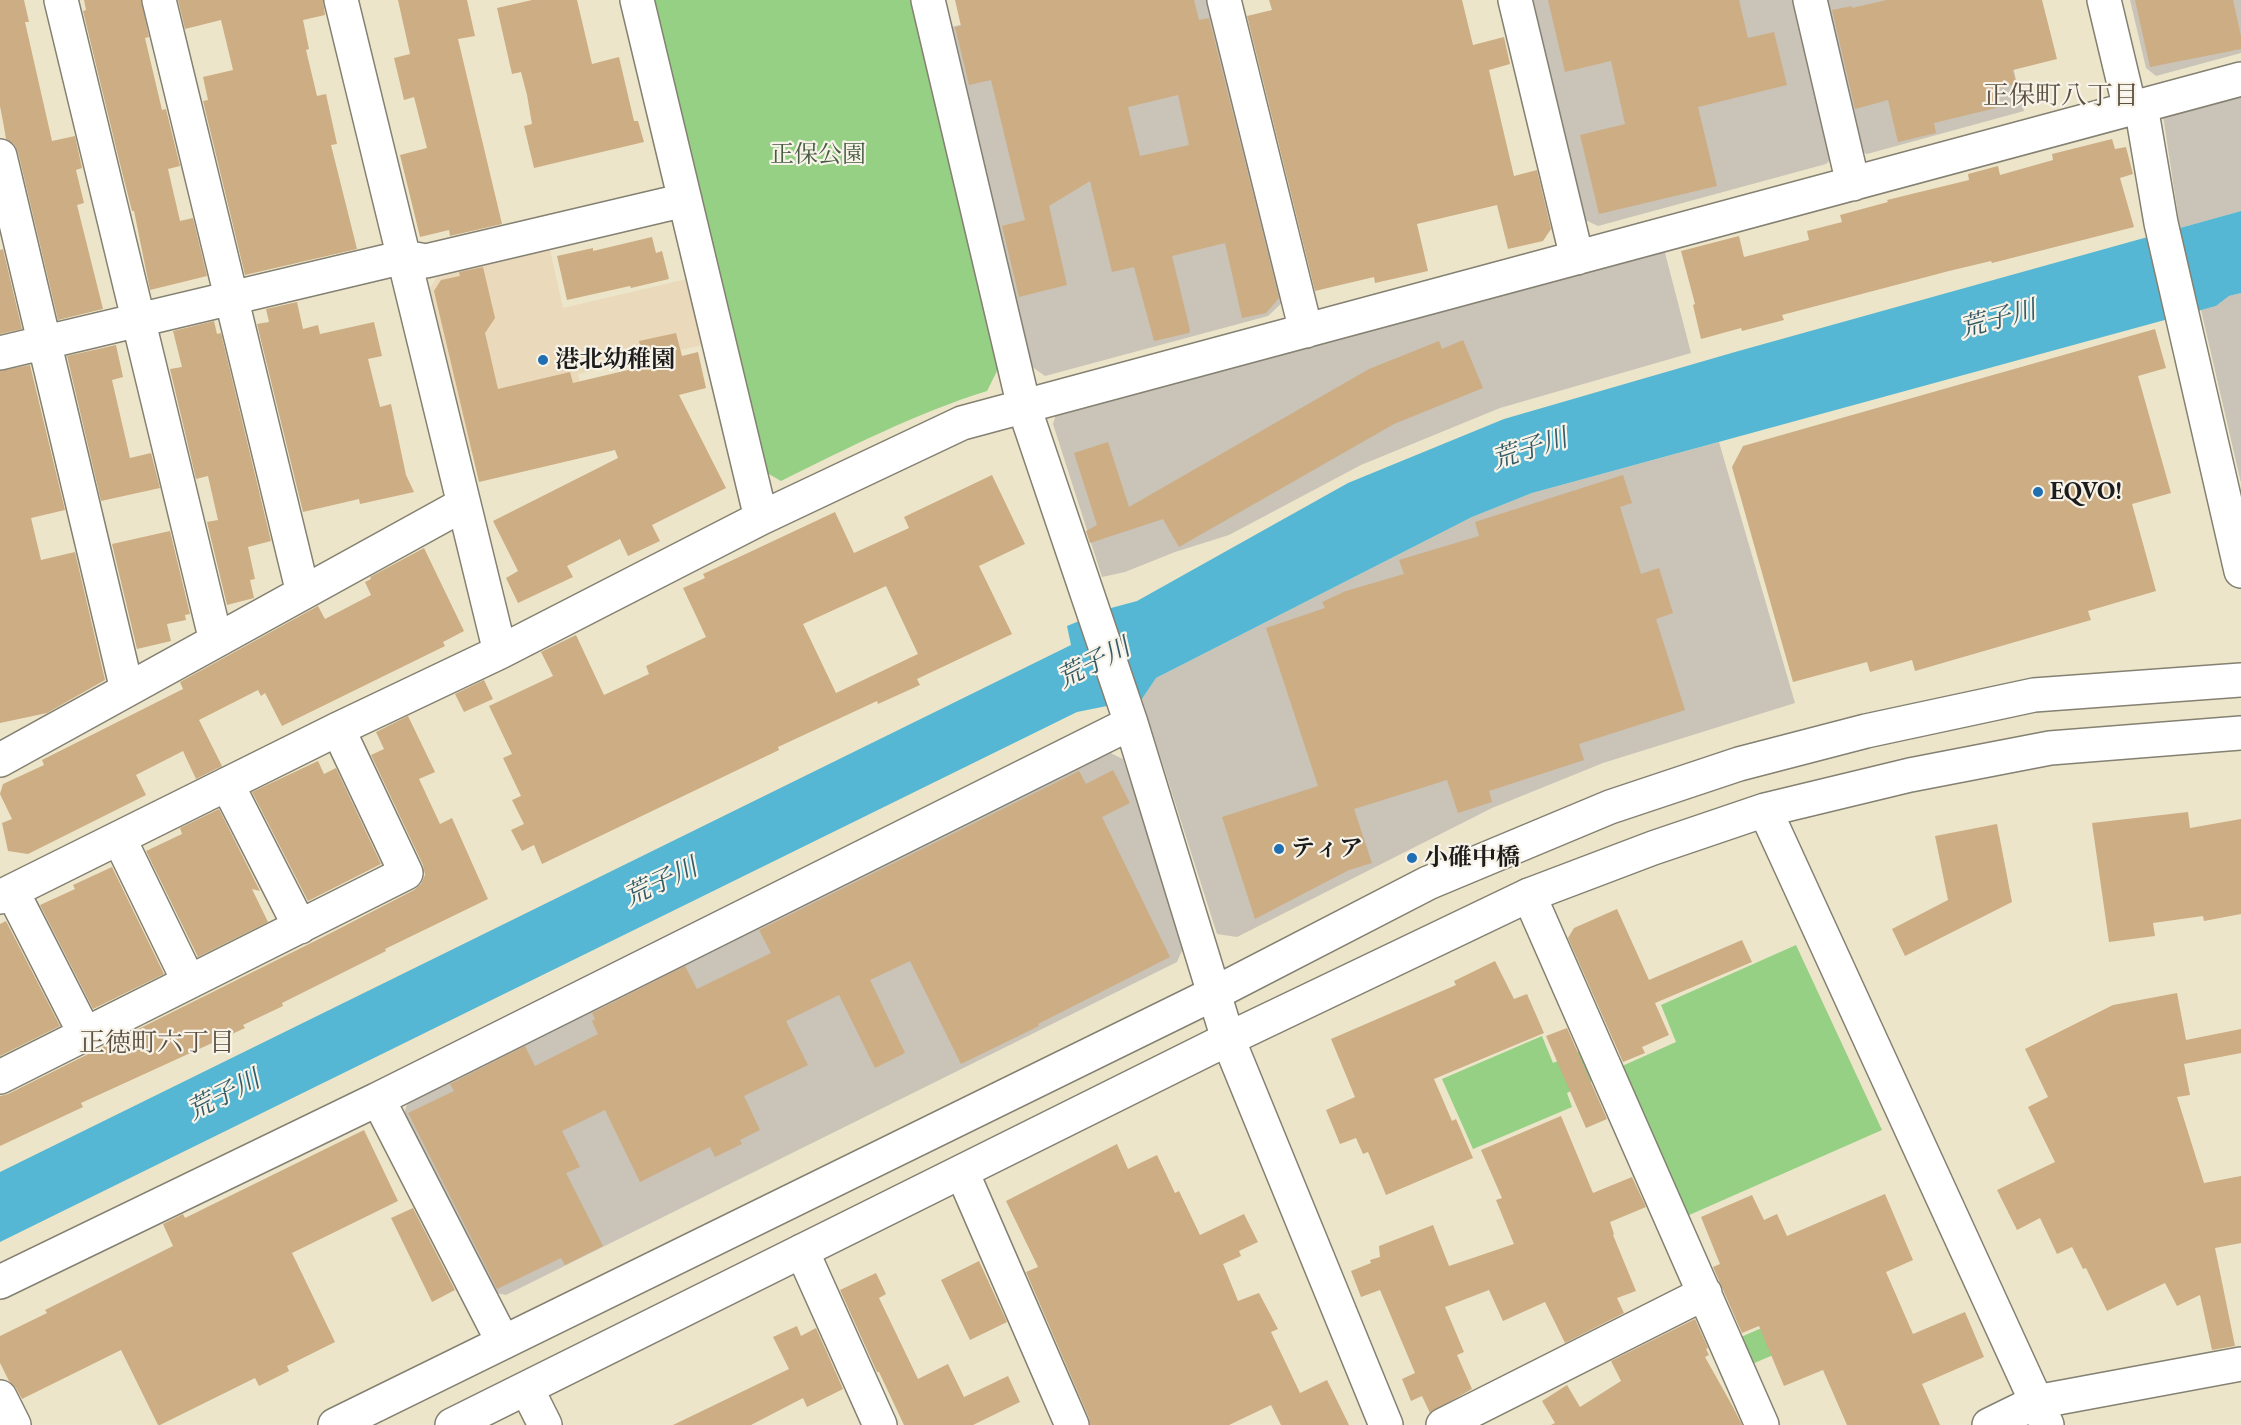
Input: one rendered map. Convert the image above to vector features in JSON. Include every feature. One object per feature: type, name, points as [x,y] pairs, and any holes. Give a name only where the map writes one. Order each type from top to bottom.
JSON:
[{"type":"street","points":[[61,0],[216,641]]},
{"type":"street","points":[[159,0],[303,593]]},
{"type":"street","points":[[341,0],[500,652]]},
{"type":"street","points":[[637,0],[761,518]]},
{"type":"street","points":[[928,0],[1024,407],[1127,712],[1228,1039],[1386,1425]]},
{"type":"street","points":[[1224,0],[1306,331]]},
{"type":"street","points":[[1515,0],[1577,258]]},
{"type":"street","points":[[1810,0],[1853,184]]},
{"type":"street","points":[[2103,0],[2135,107],[2241,571]]},
{"type":"street","points":[[85,1034],[3,895],[338,729],[500,652],[761,518],[962,423],[2241,79]]},
{"type":"street","points":[[0,156],[127,690]]},
{"type":"street","points":[[0,353],[404,257],[426,261],[685,200]]},
{"type":"street","points":[[0,760],[464,504]]},
{"type":"street","points":[[335,1425],[1215,993],[1428,883],[1610,807],[1739,764],[1866,731],[2034,695],[2241,680]]},
{"type":"street","points":[[0,1282],[378,1099],[1127,712]]},
{"type":"street","points":[[0,1077],[406,873],[338,729]]},
{"type":"street","points":[[453,1425],[1228,1039],[1529,896],[1653,848],[1765,810],[1910,775],[2050,748],[2241,733]]},
{"type":"street","points":[[227,784],[300,927]]},
{"type":"street","points":[[1765,810],[2042,1414]]},
{"type":"street","points":[[118,838],[189,982]]},
{"type":"street","points":[[1529,896],[1762,1425]]},
{"type":"street","points":[[378,1099],[503,1342]]},
{"type":"street","points":[[962,1172],[1072,1425]]},
{"type":"street","points":[[802,1251],[880,1425]]},
{"type":"street","points":[[1443,1425],[1705,1293]]},
{"type":"street","points":[[1989,1425],[2241,1364]]},
{"type":"street","points":[[527,1389],[545,1425]]},
{"type":"street","points":[[0,1397],[14,1425]]},
{"type":"shaded area","points":[[1065,0],[1213,0],[1287,298],[1268,316],[1045,376],[1031,366],[951,27]]},
{"type":"shaded area","points":[[1533,0],[1800,0],[1836,154],[1826,164],[1598,226],[1585,220]]},
{"type":"shaded area","points":[[1821,0],[1996,0],[2024,111],[1867,154],[1856,149]]},
{"type":"shaded area","points":[[2130,0],[2241,0],[2241,53],[2156,76],[2146,68]]},
{"type":"shaded area","points":[[2241,95],[2241,211],[2180,228],[2163,116]]},
{"type":"shaded area","points":[[1664,249],[1691,353],[1500,408],[1361,465],[1229,535],[1175,552],[1125,572],[1102,577],[1053,424],[1056,414]]},
{"type":"shaded area","name":"港北幼稚園","points":[[550,250],[563,308],[687,279],[702,345],[578,374],[589,424],[468,453],[429,290],[437,277]]},
{"type":"shaded area","points":[[2241,293],[2241,483],[2201,310],[2216,306],[2229,296]]},
{"type":"shaded area","points":[[1719,442],[1795,703],[1603,763],[1492,808],[1237,937],[1217,934],[1142,699],[1156,678],[1472,517],[1532,493]]},
{"type":"shaded area","points":[[1104,750],[1123,759],[1184,946],[1177,962],[506,1295],[492,1292],[404,1113],[411,1093]]},
{"type":"green space","name":"正保公園","points":[[651,0],[911,0],[998,369],[987,391],[908,420],[781,481],[762,470]]},
{"type":"green space","points":[[1796,945],[1882,1130],[1687,1216],[1620,1067],[1676,1042],[1661,1005]]},
{"type":"green space","points":[[1542,1036],[1553,1063],[1582,1050],[1595,1080],[1567,1093],[1572,1107],[1473,1149],[1442,1079]]},
{"type":"green space","points":[[1839,1294],[1851,1322],[1752,1364],[1741,1337]]},
{"type":"water","name":"荒子川","points":[[2241,211],[2241,293],[2229,296],[2216,306],[1532,493],[1472,517],[1156,678],[1142,699],[1077,712],[0,1242],[0,1172],[1071,645],[1067,626],[1111,608],[1137,601],[1348,483],[1504,419]]},
{"type":"building","points":[[0,0],[24,0],[29,22],[25,22],[52,141],[75,136],[82,168],[76,170],[84,203],[77,205],[103,309],[58,320],[18,152],[14,144],[6,139],[0,106]]},
{"type":"building","points":[[84,0],[141,0],[149,37],[145,38],[162,110],[166,109],[180,166],[168,169],[180,221],[193,218],[207,276],[150,290],[134,211],[132,211],[83,11],[86,10]]},
{"type":"building","points":[[178,0],[323,0],[325,15],[303,20],[309,49],[306,50],[317,96],[326,94],[337,144],[331,145],[357,249],[245,275],[203,101],[208,100],[203,77],[233,70],[221,20],[185,29]]},
{"type":"building","points":[[398,0],[467,0],[475,36],[458,39],[502,224],[450,236],[449,230],[420,237],[400,155],[427,148],[414,97],[404,100],[394,58],[410,54]]},
{"type":"building","points":[[532,0],[577,0],[592,64],[619,57],[634,121],[638,121],[644,142],[534,168],[524,126],[532,124],[527,95],[521,72],[512,74],[497,8]]},
{"type":"building","points":[[955,0],[1194,0],[1199,20],[1209,18],[1279,298],[1266,313],[1242,318],[1225,243],[1172,256],[1190,330],[1189,333],[1154,341],[1134,267],[1112,272],[1090,181],[1049,206],[1067,285],[1019,297],[1002,226],[1025,220],[991,80],[969,85],[955,27],[961,26]],"holes":[[[1178,95],[1189,145],[1140,156],[1128,107]]]},
{"type":"building","points":[[1269,0],[1462,0],[1473,45],[1504,37],[1510,64],[1489,70],[1514,176],[1537,170],[1551,229],[1543,241],[1508,249],[1497,205],[1417,224],[1428,271],[1375,283],[1374,277],[1315,291],[1247,16],[1272,10]]},
{"type":"building","points":[[1548,0],[1739,0],[1748,38],[1774,32],[1787,85],[1698,107],[1717,186],[1599,214],[1580,135],[1625,124],[1611,61],[1565,72]]},
{"type":"building","points":[[1887,0],[2042,0],[2057,59],[2013,70],[2016,84],[1992,90],[1996,108],[1934,123],[1936,133],[1898,142],[1888,100],[1855,109],[1832,10]]},
{"type":"building","points":[[2135,0],[2233,0],[2241,36],[2241,49],[2150,67]]},
{"type":"building","points":[[2112,139],[2115,149],[2126,147],[2133,174],[2120,178],[2134,227],[1992,263],[1991,261],[1949,271],[1782,315],[1784,320],[1701,339],[1693,305],[1695,304],[1681,251],[1739,236],[1744,257],[1809,240],[1807,231],[1842,222],[1840,215],[1888,202],[1887,200],[1969,180],[1968,174],[1998,166],[2000,175],[2053,160],[2052,154]]},
{"type":"building","points":[[652,237],[656,253],[662,251],[669,279],[567,300],[557,256],[593,248],[593,251]]},
{"type":"building","points":[[3,249],[22,329],[0,334],[0,250]]},
{"type":"building","points":[[483,267],[495,318],[485,333],[498,389],[570,372],[573,383],[645,366],[639,341],[676,333],[682,356],[698,352],[706,388],[679,395],[726,488],[652,525],[660,541],[628,556],[620,539],[567,566],[573,577],[518,603],[506,578],[518,571],[493,521],[618,458],[615,450],[479,482],[434,291],[441,280],[460,276],[459,272]]},
{"type":"building","points":[[297,302],[303,329],[318,325],[320,334],[374,322],[382,356],[368,359],[380,407],[391,404],[406,475],[414,492],[360,504],[359,499],[303,512],[257,324],[269,322],[266,309]]},
{"type":"building","points":[[214,321],[217,334],[221,333],[271,541],[248,547],[255,579],[250,580],[254,598],[227,605],[207,522],[218,520],[208,476],[196,479],[170,369],[182,367],[173,331]]},
{"type":"building","points":[[2155,329],[2166,368],[2138,376],[2171,493],[2132,504],[2156,591],[2088,611],[2091,620],[1915,671],[1912,660],[1870,672],[1867,662],[1793,682],[1732,467],[1743,446]]},
{"type":"building","points":[[1463,340],[1483,388],[1394,424],[1179,547],[1163,519],[1090,543],[1086,531],[1097,525],[1074,453],[1108,442],[1129,507],[1369,369],[1439,341],[1442,349]]},
{"type":"building","points":[[116,345],[123,377],[112,380],[130,458],[151,453],[160,488],[101,501],[67,356]]},
{"type":"building","points":[[30,365],[65,510],[31,518],[41,560],[75,552],[105,680],[47,713],[0,723],[0,371]]},
{"type":"building","points":[[992,475],[1025,544],[979,566],[1012,634],[917,679],[920,685],[878,704],[877,701],[778,747],[779,750],[542,864],[534,845],[522,851],[511,830],[524,824],[512,800],[521,796],[503,758],[512,754],[489,706],[553,676],[541,652],[576,635],[604,695],[649,674],[646,666],[706,637],[683,588],[705,578],[703,574],[835,512],[854,553],[909,528],[904,517]],"holes":[[[886,586],[918,654],[836,693],[803,624]]]},
{"type":"building","points":[[1623,475],[1632,503],[1620,507],[1641,574],[1659,568],[1673,613],[1656,619],[1685,710],[1579,744],[1584,760],[1489,791],[1492,802],[1458,813],[1447,780],[1354,809],[1372,863],[1349,870],[1255,919],[1222,817],[1318,786],[1266,628],[1325,608],[1322,602],[1346,591],[1404,574],[1399,560],[1479,536],[1475,522]]},
{"type":"building","points":[[170,531],[190,614],[185,615],[186,620],[167,624],[171,641],[137,649],[112,544]]},
{"type":"building","points":[[424,548],[464,631],[443,642],[445,646],[282,726],[265,693],[261,696],[258,690],[199,720],[222,766],[196,779],[183,751],[136,775],[146,795],[28,854],[8,851],[2,823],[12,819],[0,794],[3,784],[44,765],[42,760],[183,689],[180,682],[318,606],[325,619],[371,595],[365,582],[371,579],[370,577]]},
{"type":"building","points":[[484,680],[493,699],[464,712],[455,694]]},
{"type":"building","points":[[408,716],[435,772],[419,779],[440,824],[452,818],[488,899],[282,1003],[283,1006],[243,1025],[245,1028],[81,1103],[83,1107],[0,1146],[0,1096],[325,936],[414,890],[421,884],[425,875],[423,865],[371,755],[384,749],[376,732]]},
{"type":"building","points":[[318,761],[324,774],[336,768],[381,864],[308,901],[252,792]]},
{"type":"building","points":[[1113,770],[1130,803],[1102,817],[1170,957],[961,1064],[910,961],[870,980],[905,1053],[875,1068],[839,995],[786,1021],[808,1065],[744,1096],[760,1130],[740,1140],[742,1144],[715,1157],[710,1147],[640,1182],[605,1110],[562,1131],[580,1167],[566,1173],[603,1246],[565,1265],[561,1258],[497,1289],[408,1113],[454,1091],[450,1084],[525,1046],[535,1066],[598,1034],[592,1021],[595,1019],[592,1013],[685,966],[697,989],[771,953],[759,930],[1079,771],[1086,784]]},
{"type":"building","points":[[219,809],[260,891],[252,889],[268,922],[198,957],[146,851],[182,834],[180,828]]},
{"type":"building","points":[[2188,812],[2190,828],[2241,819],[2241,914],[2204,921],[2203,916],[2153,923],[2155,936],[2109,942],[2092,823]]},
{"type":"building","points":[[1997,824],[2012,902],[1905,956],[1892,929],[1948,900],[1935,836]]},
{"type":"building","points":[[112,867],[164,974],[93,1009],[40,905],[75,889],[73,885]]},
{"type":"building","points":[[1617,909],[1649,980],[1742,940],[1752,962],[1655,1003],[1669,1035],[1642,1047],[1645,1053],[1623,1062],[1568,938],[1574,928]]},
{"type":"building","points":[[6,921],[60,1026],[0,1056],[0,924]]},
{"type":"building","points":[[1495,961],[1514,999],[1527,994],[1544,1033],[1434,1079],[1452,1121],[1456,1119],[1473,1158],[1386,1195],[1368,1152],[1363,1154],[1356,1138],[1340,1144],[1326,1110],[1355,1097],[1331,1039],[1456,985],[1454,981]]},
{"type":"building","points":[[2177,993],[2186,1040],[2241,1029],[2241,1053],[2184,1064],[2190,1095],[2177,1097],[2204,1183],[2241,1176],[2241,1243],[2215,1248],[2235,1346],[2212,1350],[2200,1295],[2177,1306],[2165,1283],[2107,1311],[2086,1268],[2083,1269],[2072,1247],[2057,1254],[2040,1218],[2017,1230],[1997,1190],[2055,1162],[2028,1107],[2048,1097],[2025,1049],[2113,1005]]},
{"type":"building","points":[[1567,1028],[1607,1119],[1586,1128],[1546,1036]]},
{"type":"building","points":[[1561,1116],[1593,1193],[1632,1177],[1646,1207],[1610,1222],[1636,1291],[1617,1298],[1624,1313],[1565,1343],[1545,1302],[1503,1321],[1489,1290],[1445,1307],[1464,1352],[1457,1355],[1472,1389],[1430,1413],[1422,1396],[1411,1401],[1402,1379],[1415,1373],[1380,1290],[1361,1297],[1351,1271],[1380,1257],[1379,1246],[1433,1225],[1449,1266],[1514,1244],[1496,1200],[1502,1198],[1481,1150]]},
{"type":"building","points":[[364,1130],[398,1201],[292,1253],[335,1342],[287,1366],[289,1371],[259,1386],[255,1378],[160,1425],[121,1350],[22,1399],[0,1363],[0,1336],[47,1313],[45,1310],[173,1246],[163,1224],[183,1214],[185,1218]]},
{"type":"building","points":[[1117,1144],[1128,1169],[1157,1155],[1175,1193],[1179,1191],[1200,1235],[1244,1214],[1258,1242],[1239,1251],[1241,1256],[1223,1264],[1238,1301],[1259,1293],[1278,1329],[1271,1332],[1300,1393],[1327,1380],[1349,1425],[1281,1425],[1271,1405],[1229,1425],[1090,1425],[1026,1272],[1038,1267],[1006,1201]]},
{"type":"building","points":[[1885,1194],[1913,1260],[1886,1272],[1913,1334],[1965,1312],[1984,1357],[1922,1384],[1940,1425],[1847,1425],[1823,1370],[1784,1386],[1759,1326],[1742,1333],[1713,1267],[1720,1264],[1701,1217],[1752,1195],[1764,1220],[1777,1214],[1787,1236]]},
{"type":"building","points":[[413,1208],[455,1290],[432,1302],[391,1218]]},
{"type":"building","points":[[979,1261],[1007,1322],[970,1340],[941,1280]]},
{"type":"building","points":[[876,1273],[886,1294],[879,1298],[918,1379],[948,1364],[964,1397],[1008,1376],[1020,1402],[973,1425],[904,1425],[840,1290]]},
{"type":"building","points":[[1695,1319],[1708,1348],[1706,1349],[1709,1355],[1705,1357],[1742,1425],[1551,1425],[1555,1423],[1542,1401],[1567,1385],[1580,1407],[1621,1381],[1611,1361]]},
{"type":"building","points":[[797,1326],[801,1336],[816,1328],[843,1389],[807,1407],[803,1398],[751,1425],[673,1425],[789,1369],[773,1337]]},
{"type":"place","name":"港北幼稚園","points":[[543,360]]},
{"type":"place","name":"EQVO!","points":[[2038,492]]},
{"type":"place","name":"ティア","points":[[1279,849]]},
{"type":"place","name":"小碓中橋","points":[[1412,858]]},
{"type":"district","name":"正保町八丁目","points":[[2061,97]]},
{"type":"district","name":"正徳町六丁目","points":[[157,1044]]}]
